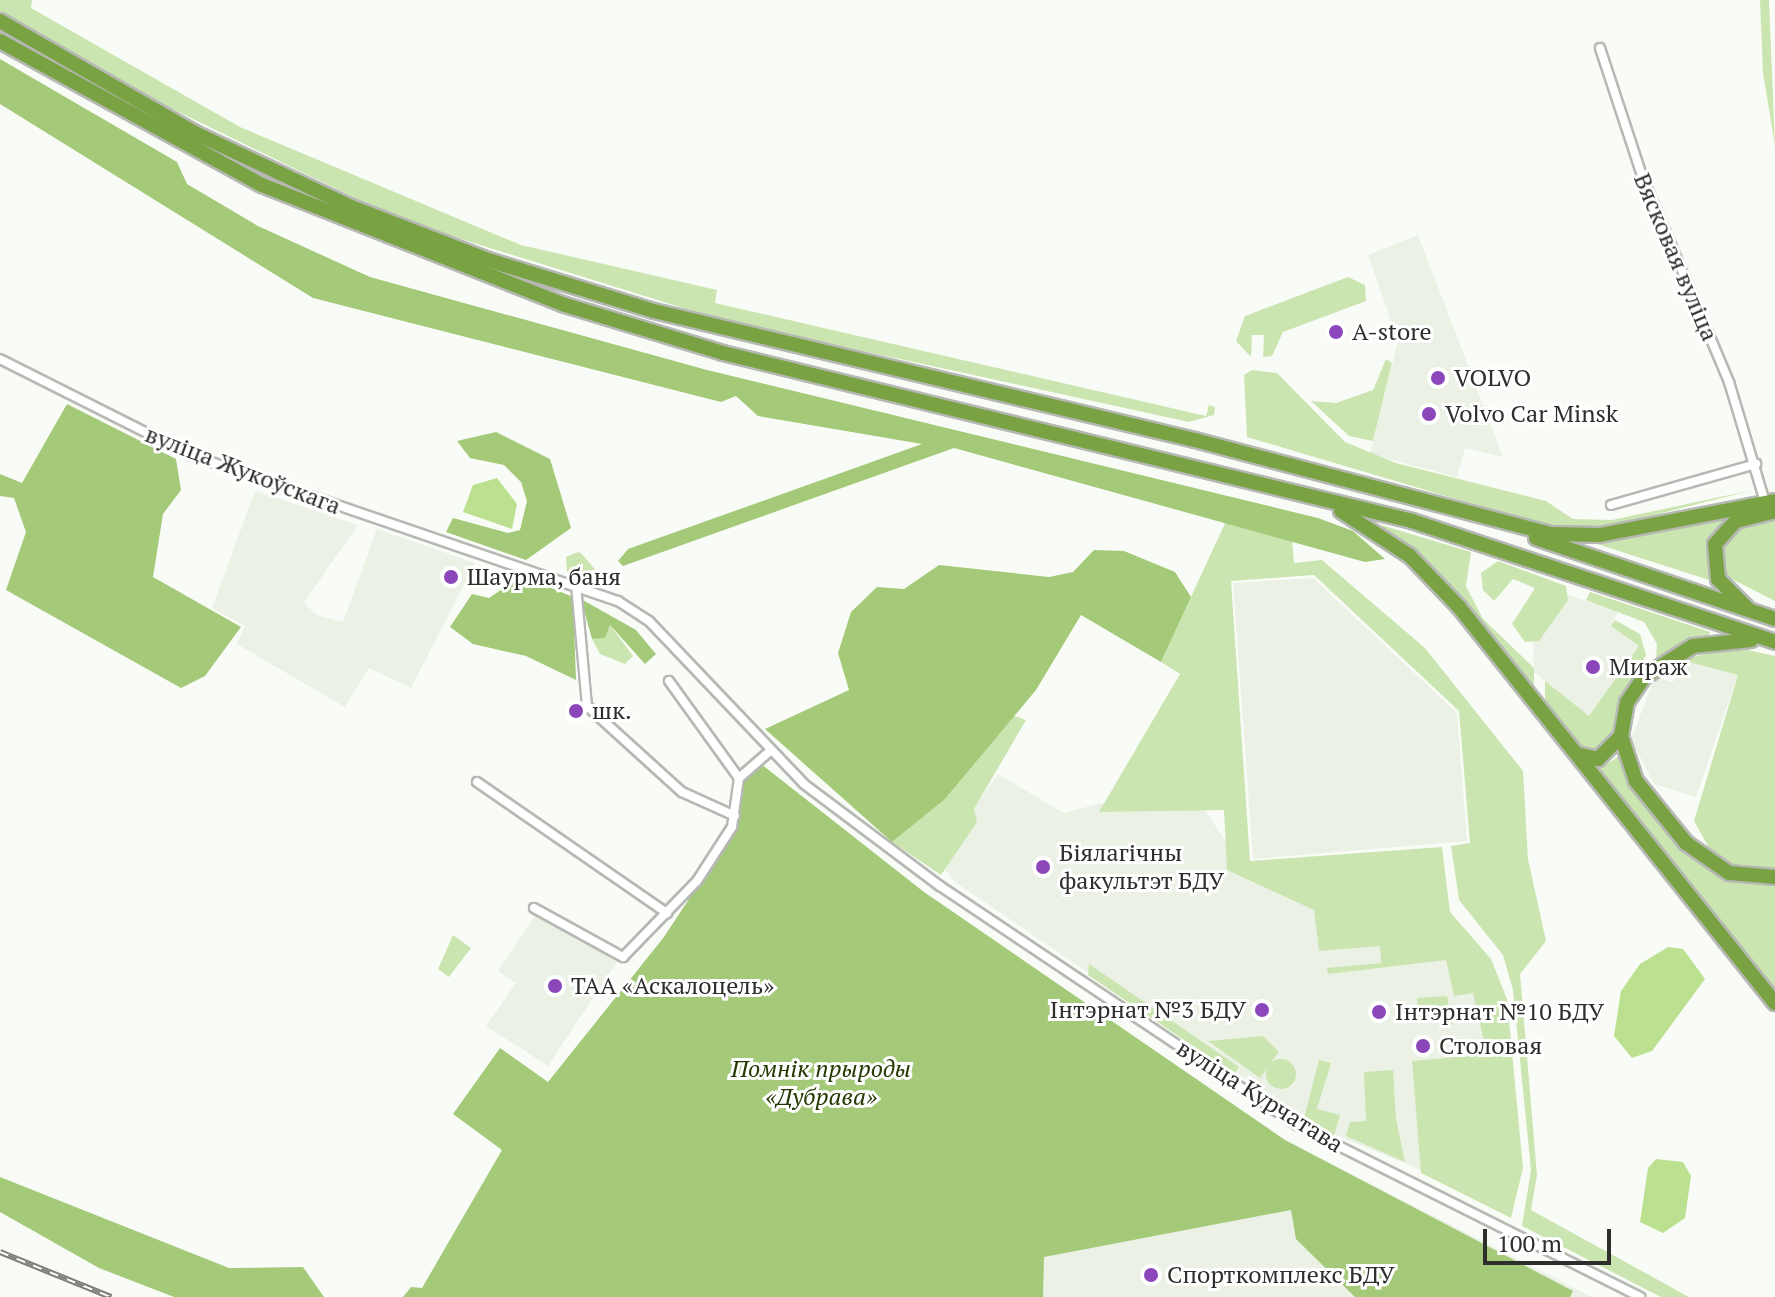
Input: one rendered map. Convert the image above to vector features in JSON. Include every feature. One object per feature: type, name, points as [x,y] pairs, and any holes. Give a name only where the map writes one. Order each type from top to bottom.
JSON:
[{"type":"highway","points":[[0,21],[195,133],[354,208],[488,260],[654,311],[1195,440],[1487,521],[1775,619]]},
{"type":"highway","points":[[0,41],[224,166],[505,285],[723,353],[1317,499],[1515,553],[1775,642]]},
{"type":"highway","points":[[1317,499],[1418,564],[1576,754],[1775,1003]]},
{"type":"highway","points":[[1487,521],[1589,537],[1771,507]]},
{"type":"highway","points":[[1754,613],[1724,587],[1712,556],[1728,526],[1771,507]]},
{"type":"highway","points":[[1576,754],[1598,759],[1621,736],[1636,688],[1676,655],[1723,638],[1775,642]]},
{"type":"highway","points":[[1621,736],[1636,781],[1686,843],[1729,873],[1775,877]]},
{"type":"street","name":"Вясковая вуліца","points":[[1600,48],[1771,507]]},
{"type":"street","name":"вуліца Жукоўскага","points":[[0,359],[170,447],[576,585],[649,621]]},
{"type":"street","points":[[1611,505],[1757,467]]},
{"type":"street","points":[[576,585],[587,706],[682,792],[735,816]]},
{"type":"street","name":"вуліца Курчатава","points":[[649,621],[770,751],[831,807],[940,886],[1297,1125],[1640,1297]]},
{"type":"street","points":[[534,908],[623,957],[697,881],[735,816],[739,778],[669,681]]},
{"type":"street","points":[[739,778],[770,751]]},
{"type":"street","points":[[477,782],[667,913]]},
{"type":"shaded area","points":[[0,0],[32,0],[31,8],[240,127],[521,245],[717,290],[715,303],[1206,416],[1209,405],[1215,407],[1214,415],[1189,422],[725,321],[400,220],[152,99],[0,11]]},
{"type":"shaded area","points":[[1760,0],[1769,0],[1775,146],[1763,73]]},
{"type":"shaded area","points":[[1418,235],[1503,457],[1465,448],[1457,477],[1370,454],[1398,341],[1368,255]]},
{"type":"shaded area","points":[[1348,277],[1365,285],[1366,301],[1283,332],[1272,356],[1263,357],[1264,335],[1252,335],[1251,357],[1236,341],[1245,316]]},
{"type":"shaded area","points":[[1386,359],[1392,363],[1373,441],[1349,436],[1311,401],[1336,403],[1373,390]]},
{"type":"shaded area","points":[[1252,370],[1277,373],[1345,442],[1396,463],[1546,501],[1573,519],[1612,520],[1753,490],[1591,531],[1550,527],[1247,437],[1244,375]]},
{"type":"shaded area","points":[[497,478],[517,504],[512,529],[463,512],[473,485]]},
{"type":"shaded area","points":[[255,491],[358,525],[304,602],[316,615],[343,622],[377,529],[475,563],[411,688],[369,668],[345,707],[237,644],[245,626],[212,608]]},
{"type":"shaded area","points":[[1740,513],[1709,541],[1709,580],[1597,544]]},
{"type":"shaded area","points":[[1226,521],[1292,539],[1294,563],[1322,560],[1425,648],[1523,771],[1528,859],[1546,941],[1520,974],[1537,1175],[1531,1210],[1689,1297],[1661,1297],[1522,1226],[1531,1170],[1513,990],[1503,955],[1459,900],[1451,846],[1470,843],[1459,711],[1314,575],[1231,581],[1250,861],[1442,847],[1450,912],[1491,959],[1507,999],[1523,1168],[1511,1218],[1421,1173],[1412,1061],[1487,1054],[1473,993],[1454,996],[1446,960],[1328,974],[1327,968],[1381,963],[1380,946],[1319,951],[1314,910],[1227,870],[1224,810],[1099,812],[1180,674],[1161,662]]},
{"type":"shaded area","points":[[1775,521],[1775,601],[1722,574],[1721,544],[1736,530]]},
{"type":"shaded area","points":[[1381,525],[1471,552],[1466,586],[1483,619],[1534,668],[1534,688]]},
{"type":"shaded area","points":[[578,552],[611,588],[567,572],[566,557]]},
{"type":"shaded area","points":[[1498,561],[1566,586],[1568,600],[1539,641],[1525,642],[1512,624],[1535,588],[1513,579],[1494,601],[1483,590],[1481,573]]},
{"type":"shaded area","points":[[1313,578],[1457,713],[1467,841],[1253,859],[1233,583]]},
{"type":"shaded area","points":[[1590,592],[1710,634],[1656,661],[1657,644],[1644,622],[1586,600]]},
{"type":"shaded area","points":[[1568,595],[1619,611],[1612,623],[1640,646],[1589,717],[1534,672],[1533,643]]},
{"type":"shaded area","points":[[1615,620],[1640,634],[1646,655],[1618,707],[1615,737],[1599,753],[1587,752],[1545,704],[1545,681],[1589,716],[1639,646],[1611,626]]},
{"type":"shaded area","points":[[610,625],[633,656],[625,664],[600,654],[592,639],[605,637]]},
{"type":"shaded area","points":[[1734,647],[1775,656],[1775,871],[1740,870],[1714,857],[1694,821],[1738,675],[1681,660]]},
{"type":"shaded area","points":[[1681,660],[1738,675],[1696,797],[1654,784],[1631,739],[1655,677],[1673,682]]},
{"type":"shaded area","points":[[1012,715],[1026,720],[974,809],[977,822],[941,875],[892,842],[944,800]]},
{"type":"shaded area","points":[[1619,756],[1654,818],[1690,854],[1738,880],[1775,882],[1775,994],[1605,780],[1599,769]]},
{"type":"shaded area","points":[[998,774],[1064,813],[1102,803],[1197,797],[1246,874],[1456,948],[1490,1014],[1497,1061],[1426,1172],[1314,1126],[955,882],[938,860]]},
{"type":"shaded area","points":[[537,913],[617,962],[548,1066],[486,1026],[516,983],[498,971]]},
{"type":"shaded area","points":[[453,935],[471,948],[449,977],[438,969]]},
{"type":"shaded area","points":[[1668,947],[1683,949],[1705,979],[1652,1051],[1632,1058],[1614,1036],[1621,991],[1640,964]]},
{"type":"shaded area","points":[[1089,964],[1239,1067],[1234,1074],[1088,975]]},
{"type":"shaded area","points":[[1447,996],[1453,1026],[1446,1015],[1418,1017],[1417,998]]},
{"type":"shaded area","points":[[1263,1036],[1279,1052],[1260,1078],[1208,1041]]},
{"type":"shaded area","points":[[1281,1059],[1292,1063],[1296,1074],[1292,1085],[1281,1089],[1270,1085],[1266,1074],[1270,1063]]},
{"type":"shaded area","points":[[1319,1060],[1331,1063],[1317,1109],[1340,1115],[1333,1139],[1304,1118]]},
{"type":"shaded area","points":[[1393,1070],[1396,1119],[1405,1162],[1346,1136],[1350,1122],[1366,1121],[1364,1072]]},
{"type":"shaded area","points":[[1285,1140],[1592,1297],[1043,1297],[1043,1257],[1279,1211]]},
{"type":"shaded area","points":[[1656,1159],[1683,1162],[1691,1176],[1685,1218],[1663,1233],[1640,1222],[1648,1168]]},
{"type":"green space","points":[[0,59],[177,162],[187,184],[258,226],[370,277],[707,370],[1318,518],[1353,531],[1385,559],[1365,562],[954,448],[623,566],[618,561],[628,549],[922,444],[758,416],[736,396],[721,402],[313,298],[0,104]]},
{"type":"green space","points":[[67,404],[176,459],[181,490],[163,514],[153,577],[241,627],[205,676],[181,688],[6,590],[26,532],[14,498],[0,496],[0,474],[22,483]]},
{"type":"green space","points":[[496,432],[550,459],[571,528],[526,560],[446,532],[453,518],[508,533],[520,530],[527,501],[521,482],[504,465],[470,458],[457,441]]},
{"type":"green space","points":[[1094,550],[1124,551],[1175,572],[1191,597],[1161,662],[1081,615],[1036,690],[944,800],[892,842],[765,729],[849,690],[838,653],[851,612],[877,587],[904,589],[939,565],[1049,577],[1073,572]]},
{"type":"green space","points":[[532,580],[573,597],[576,680],[526,656],[473,644],[450,627],[472,594],[489,598],[512,582]]},
{"type":"green space","points":[[581,599],[636,630],[656,654],[645,664],[610,625],[605,638],[592,639]]},
{"type":"green space","name":"Помнік прыроды «Дубрава»","points":[[761,764],[924,892],[1285,1140],[1573,1291],[1570,1297],[1355,1297],[1296,1239],[1291,1210],[1044,1257],[1043,1297],[403,1297],[411,1287],[422,1288],[502,1150],[453,1114],[500,1048],[548,1082],[664,937],[733,832],[741,780]]},
{"type":"green space","points":[[0,1177],[229,1268],[303,1267],[324,1297],[174,1297],[99,1268],[0,1212]]},
{"type":"railway","points":[[0,1252],[111,1297]]},
{"type":"place","name":"А-store","points":[[1336,332]]},
{"type":"place","name":"VOLVO","points":[[1438,378]]},
{"type":"place","name":"Volvo Car Minsk","points":[[1429,414]]},
{"type":"place","name":"Шаурма, баня","points":[[451,577]]},
{"type":"place","name":"Мираж","points":[[1593,667]]},
{"type":"place","name":"шк.","points":[[576,711]]},
{"type":"place","name":"Біялагічны факультэт БДУ","points":[[1043,867]]},
{"type":"place","name":"ТАА «Аскалоцель»","points":[[555,986]]},
{"type":"place","name":"Інтэрнат №3 БДУ","points":[[1262,1010]]},
{"type":"place","name":"Інтэрнат №10 БДУ","points":[[1379,1012]]},
{"type":"place","name":"Столовая","points":[[1423,1046]]},
{"type":"place","name":"Спорткомплекс БДУ","points":[[1151,1275]]}]
